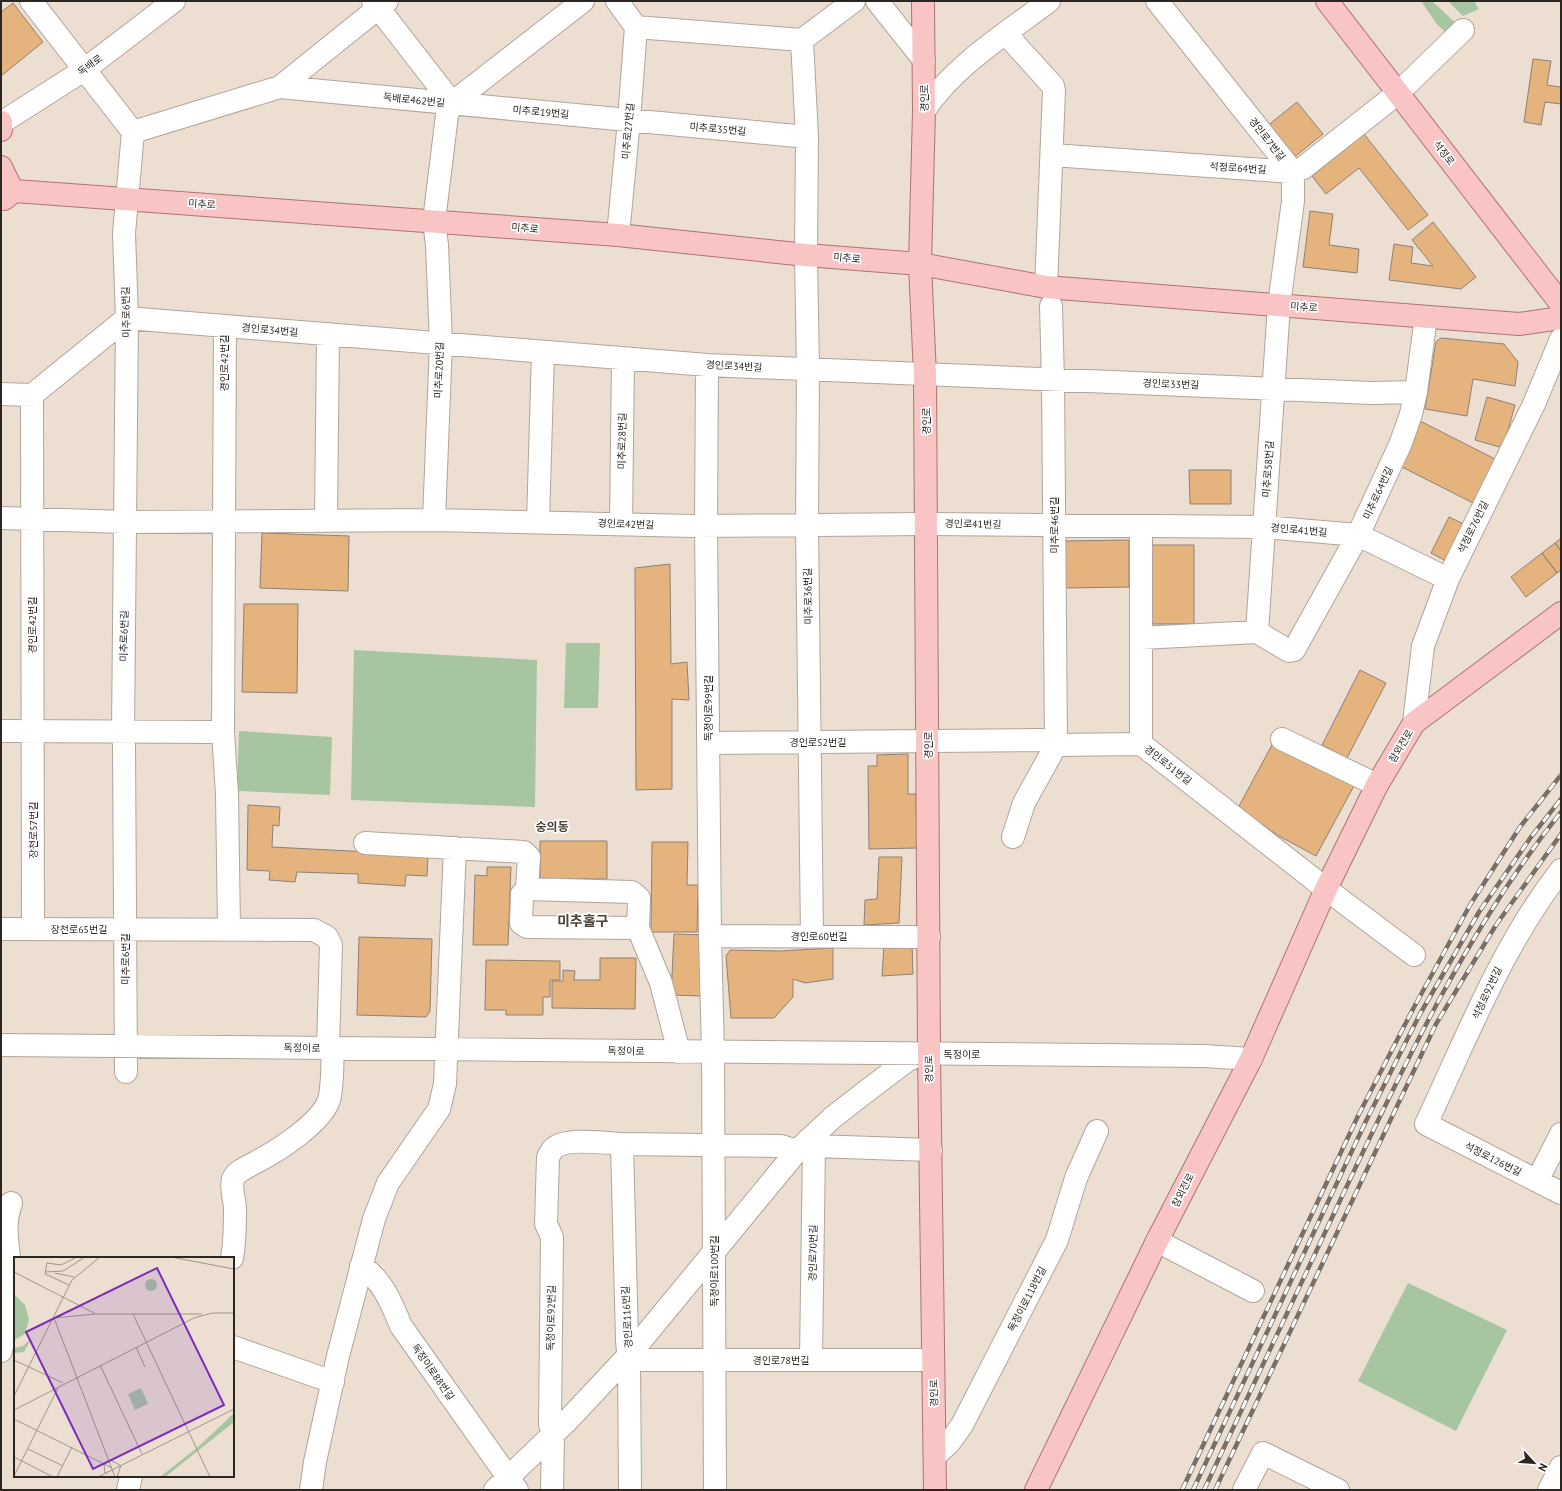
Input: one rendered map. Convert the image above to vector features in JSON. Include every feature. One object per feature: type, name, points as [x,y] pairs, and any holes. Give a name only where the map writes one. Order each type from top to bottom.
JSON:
[{"type":"main road","name":"경인로","points":[[923,1],[924,111],[920,264],[925,375],[928,741],[929,937],[926,1054],[931,1150],[935,1490]]},
{"type":"main road","name":"석정로","points":[[1327,1],[1561,304]]},
{"type":"main road","points":[[1,167],[5,194]]},
{"type":"main road","name":"미추로","points":[[5,194],[127,199],[618,235],[806,255],[920,264],[1048,296],[1279,305],[1519,324],[1561,318]]},
{"type":"main road","name":"참외전로","points":[[1036,1490],[1157,1241],[1251,1059],[1326,889],[1378,785],[1414,724],[1561,613]]},
{"type":"street","points":[[31,1],[133,132]]},
{"type":"street","name":"독배로","points":[[1,124],[84,70],[174,1]]},
{"type":"street","points":[[434,221],[447,115],[452,103],[584,1]]},
{"type":"street","points":[[617,1],[636,27],[802,40],[854,1]]},
{"type":"street","points":[[877,1],[935,68],[949,74],[958,71]]},
{"type":"street","points":[[924,111],[937,92],[958,71],[1049,1]]},
{"type":"street","name":"경인로7번길","points":[[1157,1],[1293,172]]},
{"type":"street","name":"독배로462번길","points":[[133,132],[280,86],[379,3],[452,103]]},
{"type":"street","name":"미추로27번길","points":[[618,235],[636,27]]},
{"type":"street","points":[[1279,305],[1293,201],[1293,172],[1303,168],[1398,93],[1463,30]]},
{"type":"street","points":[[1006,34],[1053,86],[1054,91],[1048,296]]},
{"type":"street","points":[[802,40],[807,137],[806,255]]},
{"type":"street","name":"독배로462번길","points":[[280,86],[452,103]]},
{"type":"street","name":"미추로19번길","points":[[452,103],[629,120]]},
{"type":"street","name":"미추로35번길","points":[[629,120],[807,137]]},
{"type":"street","name":"미추로6번길","points":[[126,1072],[123,732],[127,318],[124,233],[133,132]]},
{"type":"street","name":"석정로64번길","points":[[1052,155],[1293,172]]},
{"type":"street","name":"미추로20번길","points":[[434,221],[437,245],[441,343],[434,520]]},
{"type":"street","name":"미추로36번길","points":[[806,255],[808,369],[807,525],[812,936]]},
{"type":"street","name":"미추로46번길","points":[[1048,296],[1053,380],[1056,745]]},
{"type":"street","name":"미추로58번길","points":[[1257,632],[1279,305]]},
{"type":"street","name":"미추로64번길","points":[[1257,632],[1289,651],[1294,650],[1358,535],[1400,445],[1411,414],[1416,392],[1426,317]]},
{"type":"street","points":[[1,394],[32,395],[127,318]]},
{"type":"street","name":"경인로34번길","points":[[127,318],[707,365],[925,375]]},
{"type":"street","name":"경인로42번길","points":[[223,732],[225,326]]},
{"type":"street","points":[[326,520],[328,334]]},
{"type":"street","name":"석정로76번길","points":[[1414,724],[1423,646],[1448,579],[1534,404],[1561,339]]},
{"type":"street","points":[[538,522],[543,352]]},
{"type":"street","name":"미추로28번길","points":[[621,524],[623,358]]},
{"type":"street","name":"독정이로99번길","points":[[707,365],[706,525],[710,936],[713,1052]]},
{"type":"street","name":"경인로33번길","points":[[925,375],[1372,393],[1416,392]]},
{"type":"street","points":[[32,395],[32,519]]},
{"type":"street","name":"경인로42번길","points":[[1,518],[125,522],[434,520],[706,525],[926,524]]},
{"type":"street","name":"경인로42번길","points":[[32,519],[33,731]]},
{"type":"street","name":"경인로41번길","points":[[926,524],[1264,527],[1358,535],[1448,579]]},
{"type":"street","points":[[1141,526],[1141,744]]},
{"type":"street","points":[[1141,638],[1257,632]]},
{"type":"street","points":[[1,731],[223,732],[227,794],[229,929]]},
{"type":"street","name":"장천로57번길","points":[[33,731],[33,929]]},
{"type":"street","points":[[1282,739],[1378,785]]},
{"type":"street","name":"경인로51번길","points":[[928,741],[1042,740],[1056,745],[1141,744],[1326,889]]},
{"type":"street","name":"경인로52번길","points":[[708,743],[928,741]]},
{"type":"street","points":[[1013,837],[1024,803],[1056,745]]},
{"type":"street","points":[[365,843],[524,852],[529,857],[527,889],[522,894],[521,923],[527,927],[638,928]]},
{"type":"street","points":[[311,1490],[315,1462],[333,1382],[374,1219],[388,1183],[439,1109],[445,1084],[455,848]]},
{"type":"street","name":"석정로92번길","points":[[1426,1124],[1492,979],[1527,920],[1561,870]]},
{"type":"street","points":[[527,889],[632,892],[639,898],[638,928],[661,983],[679,1052]]},
{"type":"street","points":[[1326,889],[1414,955]]},
{"type":"street","name":"장천로65번길","points":[[1,929],[314,930],[327,937],[331,945],[329,1100],[323,1111],[309,1125],[275,1152],[241,1170],[234,1178],[232,1187],[235,1208],[234,1248],[232,1257]]},
{"type":"street","name":"경인로60번길","points":[[710,936],[929,937]]},
{"type":"street","name":"독정이로","points":[[1,1045],[1204,1056],[1251,1059]]},
{"type":"street","name":"독정이로100번길","points":[[713,1052],[715,1490]]},
{"type":"street","points":[[507,1486],[553,1435],[629,1358],[714,1250],[832,1118],[908,1060],[926,1054]]},
{"type":"street","name":"석정로126번길","points":[[1426,1124],[1561,1193]]},
{"type":"street","name":"독정이로118번길","points":[[935,1456],[949,1443],[962,1424],[1057,1240],[1076,1178],[1097,1130]]},
{"type":"street","points":[[1537,1181],[1561,1134]]},
{"type":"street","name":"독정이로92번길","points":[[552,1490],[553,1435],[550,1424],[552,1237],[546,1224],[548,1157],[554,1148],[567,1142],[622,1144]]},
{"type":"street","points":[[622,1144],[807,1146],[931,1150]]},
{"type":"street","name":"경인로116번길","points":[[622,1144],[626,1341],[629,1358],[630,1490]]},
{"type":"street","name":"경인로70번길","points":[[807,1146],[811,1360]]},
{"type":"street","points":[[1,1351],[8,1322],[12,1263],[5,1220],[11,1203]]},
{"type":"street","points":[[1157,1241],[1253,1291]]},
{"type":"street","name":"독정이로88번길","points":[[361,1266],[368,1270],[381,1286],[391,1302],[401,1326],[507,1486]]},
{"type":"street","points":[[234,1347],[333,1382]]},
{"type":"street","name":"경인로78번길","points":[[629,1358],[714,1360],[933,1360]]},
{"type":"street","points":[[1244,1490],[1263,1453],[1338,1490]]},
{"type":"street","points":[[1549,1490],[1561,1467]]},
{"type":"street","points":[[128,1490],[130,1477]]},
{"type":"green space","points":[[1421,1],[1432,1],[1458,25],[1447,34],[1436,23]]},
{"type":"green space","points":[[1448,1],[1474,1],[1479,9],[1463,16]]},
{"type":"green space","points":[[566,643],[600,643],[598,708],[564,708]]},
{"type":"green space","points":[[354,650],[537,660],[535,807],[351,800]]},
{"type":"green space","points":[[239,731],[332,737],[330,795],[237,791]]},
{"type":"green space","points":[[1408,1283],[1507,1330],[1456,1431],[1358,1381]]},
{"type":"building","points":[[13,3],[43,42],[1,76],[1,12]]},
{"type":"building","points":[[1533,59],[1551,61],[1547,85],[1561,87],[1561,104],[1545,102],[1541,125],[1524,122]]},
{"type":"building","points":[[1297,102],[1323,134],[1292,159],[1266,127]]},
{"type":"building","points":[[1364,134],[1428,215],[1408,230],[1359,168],[1326,194],[1312,176]]},
{"type":"building","points":[[1310,211],[1333,214],[1329,245],[1359,249],[1357,273],[1303,267]]},
{"type":"building","points":[[1433,222],[1476,277],[1461,289],[1389,280],[1394,244],[1413,247],[1411,263],[1433,266],[1412,240]]},
{"type":"building","points":[[1441,338],[1504,344],[1518,362],[1515,386],[1473,379],[1467,416],[1425,409],[1436,342]]},
{"type":"building","points":[[1487,397],[1515,405],[1503,448],[1475,440]]},
{"type":"building","points":[[1420,421],[1497,460],[1475,504],[1398,465]]},
{"type":"building","points":[[1189,470],[1231,470],[1231,504],[1190,504]]},
{"type":"building","points":[[1449,517],[1468,526],[1450,563],[1431,553]]},
{"type":"building","points":[[262,533],[349,536],[348,591],[260,588]]},
{"type":"building","points":[[1561,538],[1561,551],[1555,543]]},
{"type":"building","points":[[1129,540],[1129,587],[1065,588],[1065,541]]},
{"type":"building","points":[[1555,543],[1561,551],[1561,570],[1557,573],[1542,553]]},
{"type":"building","points":[[1152,545],[1194,545],[1194,624],[1152,624]]},
{"type":"building","points":[[1542,553],[1557,573],[1526,597],[1511,577]]},
{"type":"building","points":[[670,564],[671,664],[687,662],[689,700],[672,699],[672,789],[636,790],[635,568]]},
{"type":"building","points":[[244,604],[298,604],[297,693],[242,692]]},
{"type":"building","points":[[1360,670],[1386,683],[1347,758],[1322,745]]},
{"type":"building","points":[[1273,743],[1355,784],[1316,856],[1279,836],[1238,808]]},
{"type":"building","points":[[908,754],[908,794],[916,794],[917,848],[869,849],[868,766],[877,766],[877,755]]},
{"type":"building","points":[[248,805],[280,807],[279,826],[273,825],[272,847],[428,855],[427,876],[406,875],[405,886],[358,883],[358,874],[297,872],[295,882],[269,880],[270,871],[247,870]]},
{"type":"building","points":[[540,841],[607,841],[607,879],[540,879]]},
{"type":"building","points":[[652,842],[688,842],[687,885],[698,885],[697,932],[651,932]]},
{"type":"building","points":[[879,857],[902,857],[899,923],[864,925],[865,900],[877,899]]},
{"type":"building","points":[[487,867],[511,867],[508,945],[473,945],[475,875],[487,876]]},
{"type":"building","points":[[674,934],[704,935],[701,996],[671,995]]},
{"type":"building","points":[[359,937],[432,939],[430,1011],[426,1017],[357,1015]]},
{"type":"building","points":[[912,944],[913,974],[882,976],[884,945]]},
{"type":"building","points":[[833,948],[833,979],[805,983],[793,979],[793,997],[774,1018],[731,1018],[726,956],[730,950],[780,951]]},
{"type":"building","points":[[600,958],[636,958],[635,1009],[552,1008],[552,981],[563,981],[563,970],[575,971],[574,980],[600,980]]},
{"type":"building","points":[[486,960],[560,961],[560,980],[550,980],[550,997],[543,997],[543,1015],[506,1015],[506,1010],[485,1010]]},
{"type":"railway","points":[[1182,1490],[1358,1116],[1413,1009],[1470,905],[1520,827],[1561,775]]},
{"type":"railway","points":[[1193,1490],[1366,1121],[1420,1014],[1479,912],[1531,837],[1561,799]]},
{"type":"railway","points":[[1204,1490],[1368,1141],[1442,994],[1498,901],[1528,856],[1561,812]]},
{"type":"railway","points":[[1215,1490],[1436,1024],[1496,925],[1561,834]]},
{"type":"district","name":"숭의동","points":[[552,826]]},
{"type":"district","name":"미추홀구","points":[[583,921]]}]
